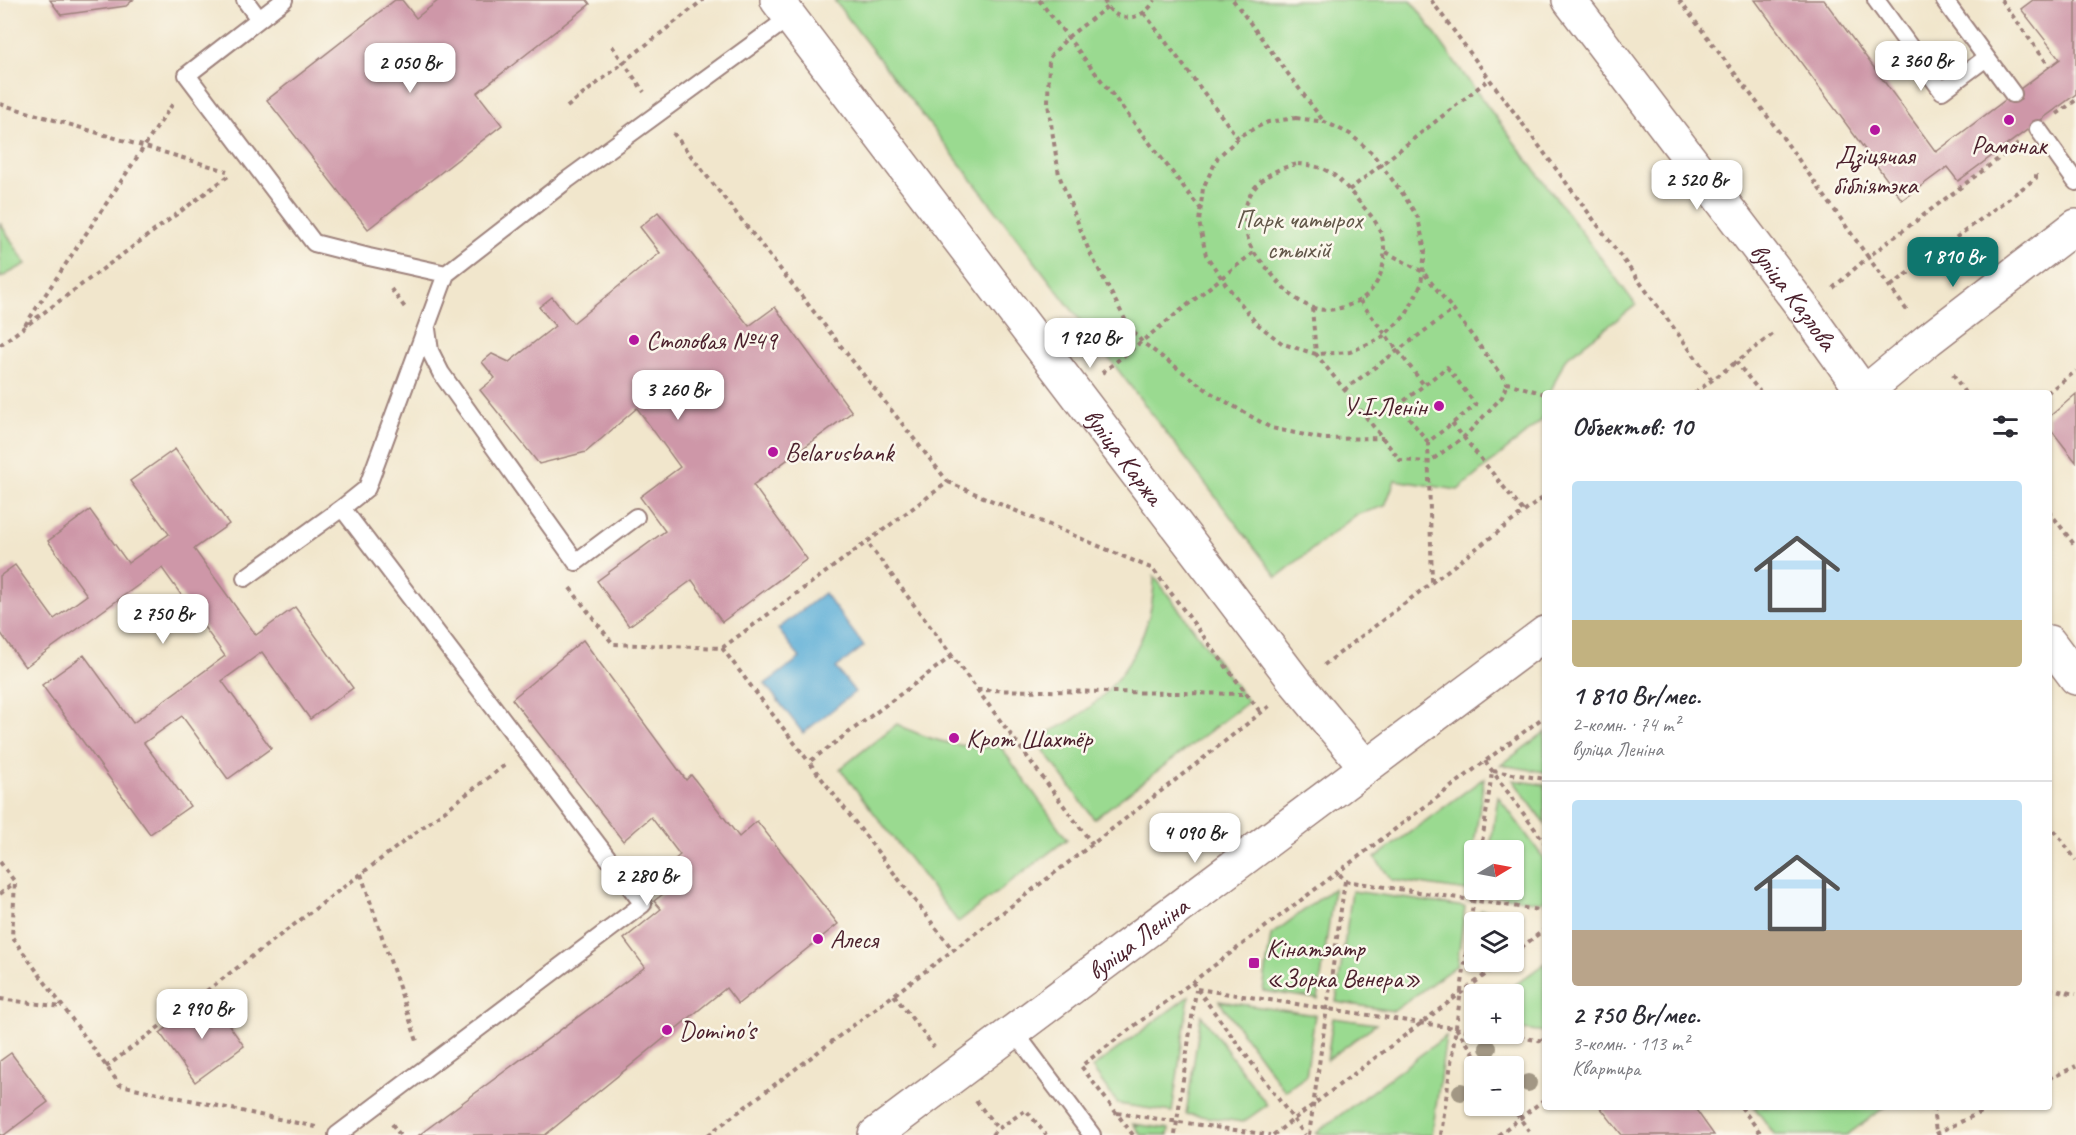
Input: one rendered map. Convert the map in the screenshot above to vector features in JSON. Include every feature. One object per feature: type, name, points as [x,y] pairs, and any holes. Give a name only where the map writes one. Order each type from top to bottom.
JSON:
[{"type":"main road","name":"вуліца Казлова","points":[[1569,0],[1804,309],[1862,390]]},
{"type":"main road","name":"вуліца Каржа","points":[[784,9],[1297,684],[1366,767]]},
{"type":"main road","points":[[1868,390],[1928,340],[2076,226]]},
{"type":"main road","name":"вуліца Леніна","points":[[875,1135],[1542,635]]},
{"type":"main road","points":[[2052,646],[2076,678]]},
{"type":"lane","points":[[245,0],[259,19]]},
{"type":"lane","points":[[284,0],[187,75],[314,243],[369,258],[446,274]]},
{"type":"lane","points":[[1876,0],[1942,91],[1986,58]]},
{"type":"lane","points":[[1944,0],[2013,94]]},
{"type":"lane","points":[[245,578],[367,488],[446,274],[567,180],[658,114],[784,9]]},
{"type":"lane","points":[[2036,130],[2076,182]]},
{"type":"lane","points":[[427,326],[430,351],[441,373],[576,562],[636,517]]},
{"type":"lane","points":[[339,1134],[643,904],[342,508]]},
{"type":"lane","points":[[1014,1031],[1092,1135]]},
{"type":"path","points":[[567,107],[704,0]]},
{"type":"path","points":[[1039,0],[1200,208]]},
{"type":"path","points":[[1104,0],[1107,7],[1118,16],[1127,18],[1136,18],[1144,13],[1155,0]]},
{"type":"path","points":[[1233,0],[1325,122]]},
{"type":"path","points":[[1431,0],[1713,381]]},
{"type":"path","points":[[1679,0],[1771,121],[1908,312]]},
{"type":"path","points":[[2001,0],[2050,67]]},
{"type":"path","points":[[1107,7],[1068,37],[1049,58],[1048,104],[1059,175],[1089,251],[1127,323],[1142,342],[1211,393],[1271,428],[1324,439],[1383,438]]},
{"type":"path","points":[[1144,13],[1238,138]]},
{"type":"path","points":[[612,46],[658,114],[948,482],[1153,569],[1260,713]]},
{"type":"path","points":[[25,325],[190,79]]},
{"type":"path","points":[[1349,190],[1488,80]]},
{"type":"path","points":[[1833,288],[1868,257],[2074,99]]},
{"type":"path","points":[[0,105],[233,173],[0,345]]},
{"type":"path","points":[[1296,118],[1325,122],[1350,134],[1372,153],[1418,218],[1425,251],[1421,285],[1406,315],[1385,335],[1350,352],[1316,354],[1283,344],[1256,323],[1206,255],[1199,222],[1203,188],[1218,157],[1243,134],[1268,122],[1296,118]]},
{"type":"path","points":[[1891,286],[2036,178],[2036,130]]},
{"type":"path","points":[[1298,164],[1316,166],[1331,172],[1349,190],[1381,233],[1385,252],[1383,270],[1374,288],[1360,301],[1342,309],[1323,310],[1305,305],[1288,294],[1249,245],[1244,226],[1245,207],[1253,189],[1266,175],[1281,167],[1298,164]]},
{"type":"path","points":[[1098,377],[1254,252]]},
{"type":"path","points":[[1385,252],[1423,272],[1507,383],[1542,393]]},
{"type":"path","points":[[391,290],[408,312]]},
{"type":"path","points":[[1360,301],[1424,385]]},
{"type":"path","points":[[1312,307],[1316,354],[1400,460],[1430,462],[1464,437],[1502,397],[1507,383]]},
{"type":"path","points":[[1344,390],[1453,310]]},
{"type":"path","points":[[1700,390],[1773,334]]},
{"type":"path","points":[[1736,362],[1759,390]]},
{"type":"path","points":[[1428,442],[1476,405],[1447,367],[1399,405],[1428,442],[1432,581]]},
{"type":"path","points":[[2051,390],[2076,371]]},
{"type":"path","points":[[1953,374],[1963,390]]},
{"type":"path","points":[[1452,423],[1523,511]]},
{"type":"path","points":[[613,644],[722,648],[948,482]]},
{"type":"path","points":[[1323,666],[1542,498]]},
{"type":"path","points":[[2052,515],[2076,547]]},
{"type":"path","points":[[867,542],[1093,845]]},
{"type":"path","points":[[722,648],[952,949]]},
{"type":"path","points":[[809,762],[952,656]]},
{"type":"path","points":[[708,1135],[1093,845],[1297,684]]},
{"type":"path","points":[[977,690],[1246,694]]},
{"type":"path","points":[[1133,1135],[1081,1066],[1542,718]]},
{"type":"path","points":[[106,1067],[526,749]]},
{"type":"path","points":[[1485,761],[1542,839]]},
{"type":"path","points":[[1492,771],[1542,779]]},
{"type":"path","points":[[1482,840],[1492,771]]},
{"type":"path","points":[[2052,827],[2076,860]]},
{"type":"path","points":[[0,862],[15,882],[12,937],[120,1085],[339,1134]]},
{"type":"path","points":[[1338,872],[1345,881],[1464,899]]},
{"type":"path","points":[[361,874],[426,1068]]},
{"type":"path","points":[[1310,1135],[1345,881]]},
{"type":"path","points":[[0,894],[15,882]]},
{"type":"path","points":[[1441,1135],[1474,900],[1542,911]]},
{"type":"path","points":[[1524,945],[1542,931]]},
{"type":"path","points":[[1117,1113],[1271,1135],[1488,972]]},
{"type":"path","points":[[1192,982],[1305,1135]]},
{"type":"path","points":[[1197,989],[1464,1029]]},
{"type":"path","points":[[1175,1135],[1197,989]]},
{"type":"path","points":[[2052,990],[2076,994]]},
{"type":"path","points":[[894,995],[934,1047]]},
{"type":"path","points":[[0,999],[62,1007]]},
{"type":"path","points":[[1456,1028],[1476,1056]]},
{"type":"path","points":[[1524,1038],[1542,1041]]},
{"type":"path","points":[[2052,1078],[2076,1066]]},
{"type":"path","points":[[975,1101],[998,1129]]},
{"type":"path","points":[[1497,1135],[1542,1101]]},
{"type":"path","points":[[992,1135],[1026,1110],[1046,1135]]},
{"type":"path","points":[[1743,1110],[1762,1135]]},
{"type":"path","points":[[1933,1110],[1935,1134],[1985,1110]]},
{"type":"path","points":[[1520,1118],[1532,1135]]},
{"type":"green space","name":"Парк чатырох стыхій","points":[[834,0],[1411,0],[1636,305],[1565,359],[1551,390],[1542,390],[1542,420],[1458,490],[1395,480],[1385,506],[1356,515],[1277,577]]},
{"type":"green space","points":[[0,223],[26,264],[0,278]]},
{"type":"green space","points":[[1154,576],[1248,702],[1094,819],[1034,737],[1082,714],[1120,676],[1145,628],[1152,602]]},
{"type":"green space","points":[[897,724],[947,743],[973,747],[1000,746],[1067,839],[958,922],[840,769]]},
{"type":"green space","points":[[1542,734],[1542,772],[1501,765]]},
{"type":"green space","points":[[1484,778],[1475,840],[1464,840],[1464,891],[1392,880],[1375,858]]},
{"type":"green space","points":[[1513,780],[1542,785],[1542,820]]},
{"type":"green space","points":[[1498,796],[1542,856],[1541,902],[1524,900],[1524,840],[1491,840]]},
{"type":"green space","points":[[1334,888],[1318,999],[1263,991],[1271,935]]},
{"type":"green space","points":[[1352,891],[1465,907],[1457,965],[1394,1011],[1336,1002]]},
{"type":"green space","points":[[1542,965],[1542,1032],[1524,1029],[1524,984],[1517,984]]},
{"type":"green space","points":[[1189,996],[1172,1112],[1118,1104],[1092,1068]]},
{"type":"green space","points":[[1219,1001],[1315,1015],[1306,1076],[1285,1091]]},
{"type":"green space","points":[[1201,1015],[1267,1105],[1243,1122],[1186,1114]]},
{"type":"green space","points":[[1333,1018],[1376,1024],[1327,1060]]},
{"type":"green space","points":[[1446,1036],[1432,1135],[1316,1133]]},
{"type":"green space","points":[[1756,1110],[1881,1110],[1847,1135],[1775,1135]]},
{"type":"green space","points":[[1133,1124],[1169,1129],[1168,1135],[1141,1135]]},
{"type":"water","points":[[824,593],[864,646],[836,668],[855,692],[803,733],[765,684],[800,658],[778,629]]},
{"type":"building","points":[[50,0],[133,0],[126,6],[61,15]]},
{"type":"building","points":[[395,0],[402,0],[416,18],[439,0],[587,0],[590,4],[477,93],[502,125],[368,229],[267,100]]},
{"type":"building","points":[[1755,0],[1824,0],[1936,152],[2060,59],[2021,9],[2033,0],[2076,0],[2076,94],[1958,181],[1947,167],[1902,200]]},
{"type":"building","points":[[658,212],[749,326],[775,307],[852,412],[753,485],[807,559],[722,622],[692,580],[629,626],[597,581],[665,531],[640,497],[680,467],[637,408],[586,452],[539,464],[480,390],[495,378],[482,362],[492,354],[509,362],[555,326],[539,307],[552,297],[573,323],[660,253],[640,227]]},
{"type":"building","points":[[2076,394],[2076,462],[2052,431],[2052,414]]},
{"type":"building","points":[[175,449],[229,524],[194,549],[256,635],[295,607],[353,688],[310,719],[262,652],[222,681],[271,748],[228,779],[182,716],[144,743],[190,806],[150,834],[42,685],[84,655],[133,723],[225,656],[162,568],[25,667],[0,632],[0,576],[15,565],[54,619],[87,595],[48,541],[90,510],[128,563],[169,534],[130,481]]},
{"type":"building","points":[[583,640],[686,780],[691,775],[739,837],[757,821],[838,924],[738,1004],[726,988],[545,1135],[419,1135],[645,967],[624,939],[661,909],[654,901],[672,887],[660,872],[680,855],[651,817],[623,841],[512,699]]},
{"type":"building","points":[[209,997],[244,1046],[195,1082],[160,1033]]},
{"type":"building","points":[[11,1053],[48,1102],[4,1135],[0,1135],[0,1061]]},
{"type":"building","points":[[1602,1110],[1696,1110],[1714,1135],[1622,1135]]},
{"type":"place","name":"Рамонак","points":[[2009,120]]},
{"type":"place","name":"Дзіцячая бібліятэка","points":[[1875,130]]},
{"type":"place","name":"Столовая №49","points":[[634,340]]},
{"type":"place","name":"У.І.Ленін","points":[[1439,406]]},
{"type":"place","name":"Belarusbank","points":[[773,452]]},
{"type":"place","name":"Крот Шахтёр","points":[[954,738]]},
{"type":"place","name":"Алеся","points":[[818,939]]},
{"type":"place","name":"Кінатэатр «Зорка Венера»","points":[[1254,963]]},
{"type":"place","name":"Domino's","points":[[667,1030]]}]
